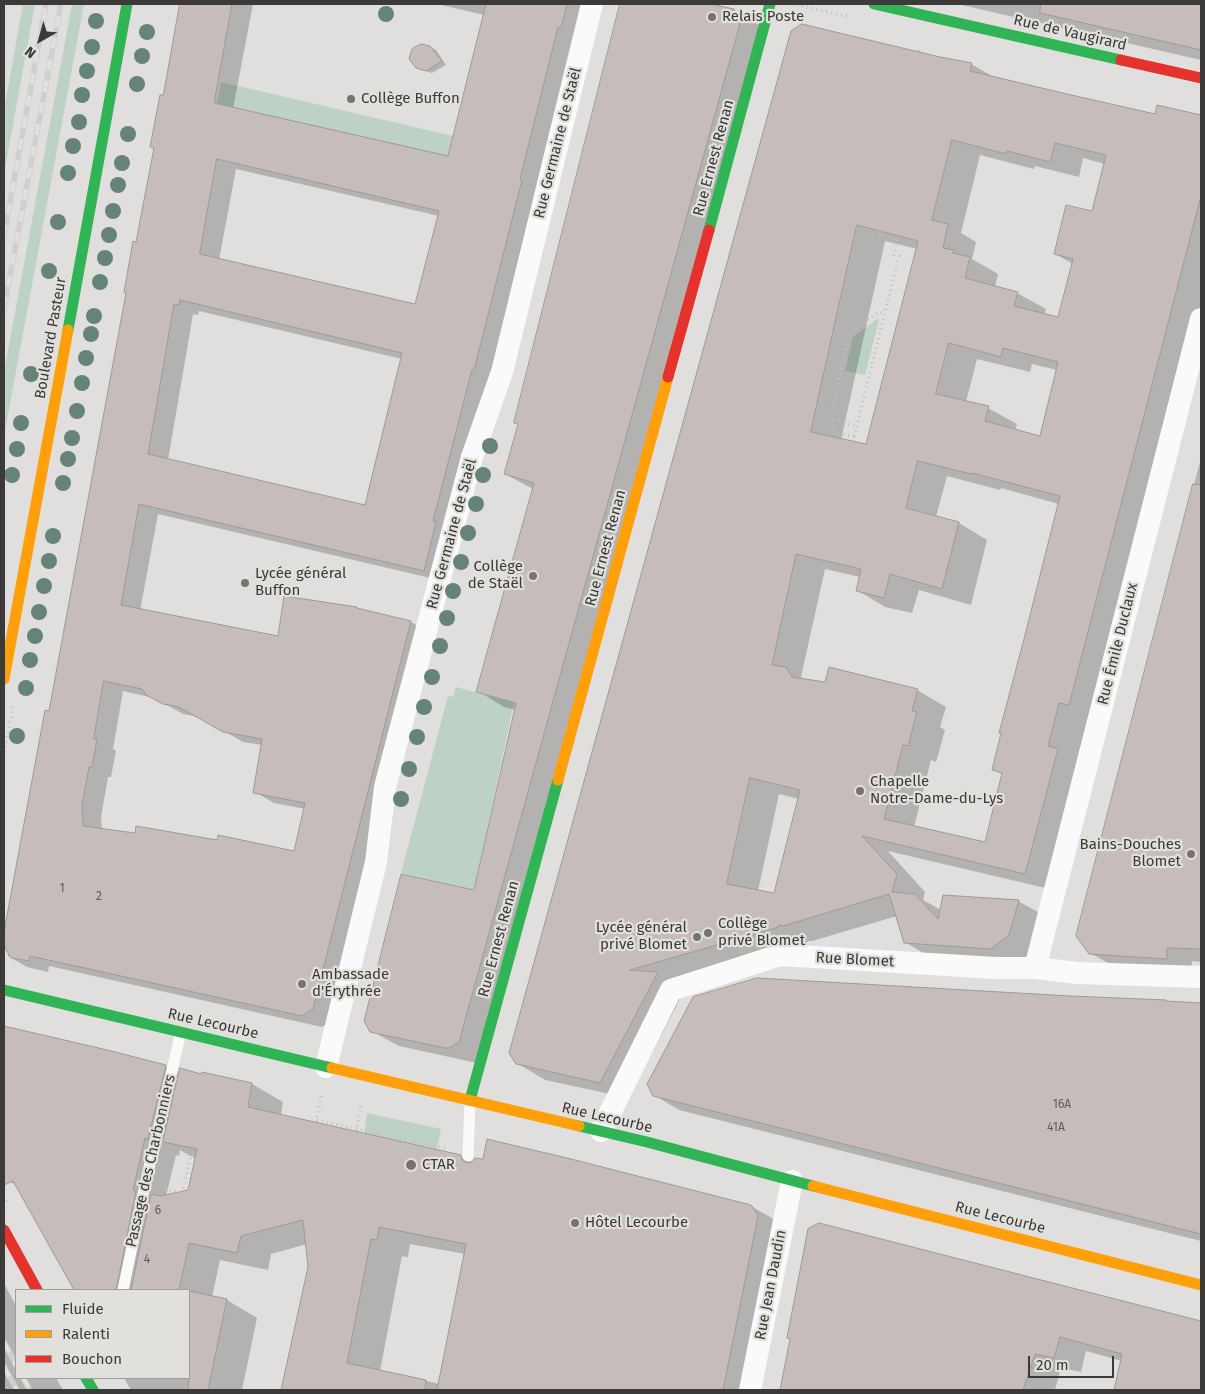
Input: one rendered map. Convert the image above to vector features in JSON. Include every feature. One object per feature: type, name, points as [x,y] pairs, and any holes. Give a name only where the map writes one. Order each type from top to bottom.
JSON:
[{"type":"main road","name":"Boulevard Pasteur","points":[[4,678],[127,4]]},
{"type":"main road","name":"Rue Ernest Renan","points":[[470,1100],[770,4]]},
{"type":"main road","name":"Rue de Vaugirard","points":[[874,4],[1201,78]]},
{"type":"main road","name":"Rue Lecourbe","points":[[4,990],[601,1131],[1201,1284]]},
{"type":"main road","points":[[4,1230],[36,1289]]},
{"type":"main road","points":[[87,1379],[93,1390]]},
{"type":"street","name":"Rue Germaine de Staël","points":[[326,1067],[376,862],[385,787],[472,457],[502,372],[592,4]]},
{"type":"street","name":"Rue Émile Duclaux","points":[[1035,968],[1201,319]]},
{"type":"street","name":"Rue Blomet","points":[[601,1131],[671,990],[780,955],[1035,968],[1078,973],[1201,977]]},
{"type":"street","name":"Rue Jean Daudin","points":[[750,1390],[792,1181]]},
{"type":"lane","name":"Passage des Charbonniers","points":[[122,1289],[181,1032]]},
{"type":"lane","points":[[468,1156],[470,1100]]},
{"type":"path","points":[[919,52],[920,46]]},
{"type":"path","points":[[834,420],[831,431],[854,439],[899,256],[894,255],[898,239],[879,235],[904,120]]},
{"type":"path","points":[[857,426],[830,419],[849,334],[878,312],[884,314]]},
{"type":"path","points":[[79,915],[97,826]]},
{"type":"path","points":[[322,1093],[316,1121],[445,1148]]},
{"type":"path","points":[[356,1130],[362,1102]]},
{"type":"path","points":[[180,1206],[191,1155],[196,1156]]},
{"type":"path","points":[[145,1185],[182,1193]]},
{"type":"green space","points":[[23,4],[35,4],[4,174],[4,110]]},
{"type":"green space","points":[[72,4],[84,4],[4,436],[4,372]]},
{"type":"green space","points":[[221,82],[453,136],[448,156],[217,104]]},
{"type":"green space","points":[[877,319],[879,320],[865,375],[845,371],[853,337]]},
{"type":"green space","points":[[456,687],[514,703],[474,890],[401,873],[448,696],[453,697]]},
{"type":"green space","points":[[367,1113],[441,1129],[437,1149],[364,1133]]},
{"type":"building","points":[[180,4],[232,4],[214,103],[448,156],[486,4],[567,4],[561,28],[558,27],[474,370],[472,370],[433,521],[436,522],[424,571],[139,504],[121,605],[278,636],[284,596],[357,607],[411,621],[313,1009],[302,1016],[30,956],[29,961],[11,958],[4,946],[4,932],[45,710],[49,711],[126,293],[124,292],[133,241],[136,242],[154,148],[150,147],[160,95],[163,95]],"holes":[[[217,159],[439,211],[415,304],[200,254]],[[180,300],[402,353],[365,505],[148,454],[174,304],[179,305]],[[104,681],[142,689],[146,695],[163,704],[179,707],[223,732],[262,739],[253,793],[305,803],[294,851],[218,835],[217,840],[136,826],[135,833],[83,826],[82,805],[89,767],[92,767],[97,739],[94,739]]]},
{"type":"building","points":[[620,4],[711,4],[734,9],[741,20],[459,1042],[449,1048],[445,1048],[370,1032],[364,1021],[401,874],[474,890],[516,703],[476,692],[534,483],[504,474],[518,424],[514,423]]},
{"type":"building","points":[[1041,4],[1201,4],[1201,50],[1040,13]]},
{"type":"building","points":[[802,24],[972,63],[970,71],[1067,94],[1155,114],[1157,105],[1201,115],[1201,196],[1069,705],[1059,703],[1048,746],[1058,749],[1025,874],[862,836],[897,874],[892,892],[915,894],[938,919],[943,895],[1019,900],[1009,935],[991,949],[904,943],[889,894],[630,970],[658,972],[600,1083],[516,1064],[509,1053],[791,31]],"holes":[[[952,140],[1006,154],[1007,151],[1050,162],[1055,143],[1106,155],[1092,211],[1066,205],[1054,254],[1073,259],[1058,317],[1014,306],[1018,292],[965,278],[970,257],[953,253],[954,250],[943,248],[948,224],[932,220]],[[857,225],[918,241],[866,444],[811,432]],[[949,343],[1001,357],[1003,348],[1058,362],[1040,436],[985,421],[989,406],[936,394]],[[918,461],[1060,496],[999,733],[1001,733],[992,770],[1002,773],[985,842],[884,819],[903,745],[908,746],[917,712],[912,711],[918,689],[829,667],[825,682],[792,677],[786,667],[772,665],[796,554],[861,569],[856,591],[884,598],[890,574],[942,589],[959,522],[906,508]],[[750,778],[800,790],[774,893],[727,884]]]},
{"type":"building","points":[[421,44],[430,46],[442,61],[426,71],[416,68],[409,59],[412,49]]},
{"type":"building","points":[[1193,484],[1201,485],[1201,949],[1167,948],[1167,959],[1089,954],[1076,936]]},
{"type":"building","points":[[757,978],[1201,1003],[1201,1234],[653,1096],[647,1084],[693,997]]},
{"type":"building","points":[[4,1026],[166,1065],[148,1139],[145,1138],[133,1190],[136,1191],[116,1289],[73,1289],[13,1181],[4,1185]]},
{"type":"building","points":[[180,1068],[201,1074],[202,1072],[252,1083],[248,1107],[461,1155],[462,1160],[467,1163],[472,1162],[475,1158],[483,1159],[487,1139],[751,1205],[758,1216],[723,1390],[437,1390],[466,1244],[379,1227],[377,1240],[371,1239],[347,1363],[426,1380],[425,1390],[281,1390],[308,1267],[303,1220],[241,1236],[237,1253],[189,1243],[179,1289],[131,1289],[151,1194],[160,1196],[188,1190],[197,1149],[163,1142]]},
{"type":"building","points":[[819,1223],[1201,1321],[1201,1390],[1114,1390],[1122,1354],[1060,1337],[1054,1358],[1035,1354],[1023,1390],[780,1390],[790,1339],[787,1338],[808,1229]]},
{"type":"building","points":[[190,1291],[227,1299],[208,1390],[189,1390]]},
{"type":"railway","points":[[4,236],[46,4]]},
{"type":"railway","points":[[4,308],[61,4]]},
{"type":"railway","points":[[4,1342],[15,1363]]},
{"type":"railway","points":[[4,1367],[17,1390]]},
{"type":"railway","points":[[24,1379],[30,1390]]},
{"type":"traffic: fast","points":[[68,330],[127,4]]},
{"type":"traffic: fast","points":[[709,230],[770,4]]},
{"type":"traffic: fast","points":[[874,4],[1121,60]]},
{"type":"traffic: fast","points":[[470,1100],[558,780]]},
{"type":"traffic: fast","points":[[4,990],[332,1068]]},
{"type":"traffic: fast","points":[[579,1126],[813,1186]]},
{"type":"traffic: fast","points":[[87,1379],[93,1390]]},
{"type":"traffic: slow","points":[[4,679],[68,330]]},
{"type":"traffic: slow","points":[[558,780],[668,377]]},
{"type":"traffic: slow","points":[[332,1068],[579,1126]]},
{"type":"traffic: slow","points":[[813,1186],[1201,1285]]},
{"type":"traffic: jam","points":[[1121,60],[1201,78]]},
{"type":"traffic: jam","points":[[668,377],[709,230]]},
{"type":"traffic: jam","points":[[4,1230],[36,1289]]},
{"type":"place","name":"Relais Poste","points":[[712,17]]},
{"type":"place","name":"Collège Buffon","points":[[351,99]]},
{"type":"place","name":"Collège de Staël","points":[[533,576]]},
{"type":"place","name":"Lycée général Buffon","points":[[245,583]]},
{"type":"place","name":"Chapelle Notre-Dame-du-Lys","points":[[860,791]]},
{"type":"place","name":"Bains-Douches Blomet","points":[[1191,854]]},
{"type":"place","name":"Collège privé Blomet","points":[[708,933]]},
{"type":"place","name":"Lycée général privé Blomet","points":[[697,937]]},
{"type":"place","name":"Ambassade d'Érythrée","points":[[302,984]]},
{"type":"place","name":"CTAR","points":[[411,1165]]},
{"type":"place","name":"Hôtel Lecourbe","points":[[575,1223]]}]
